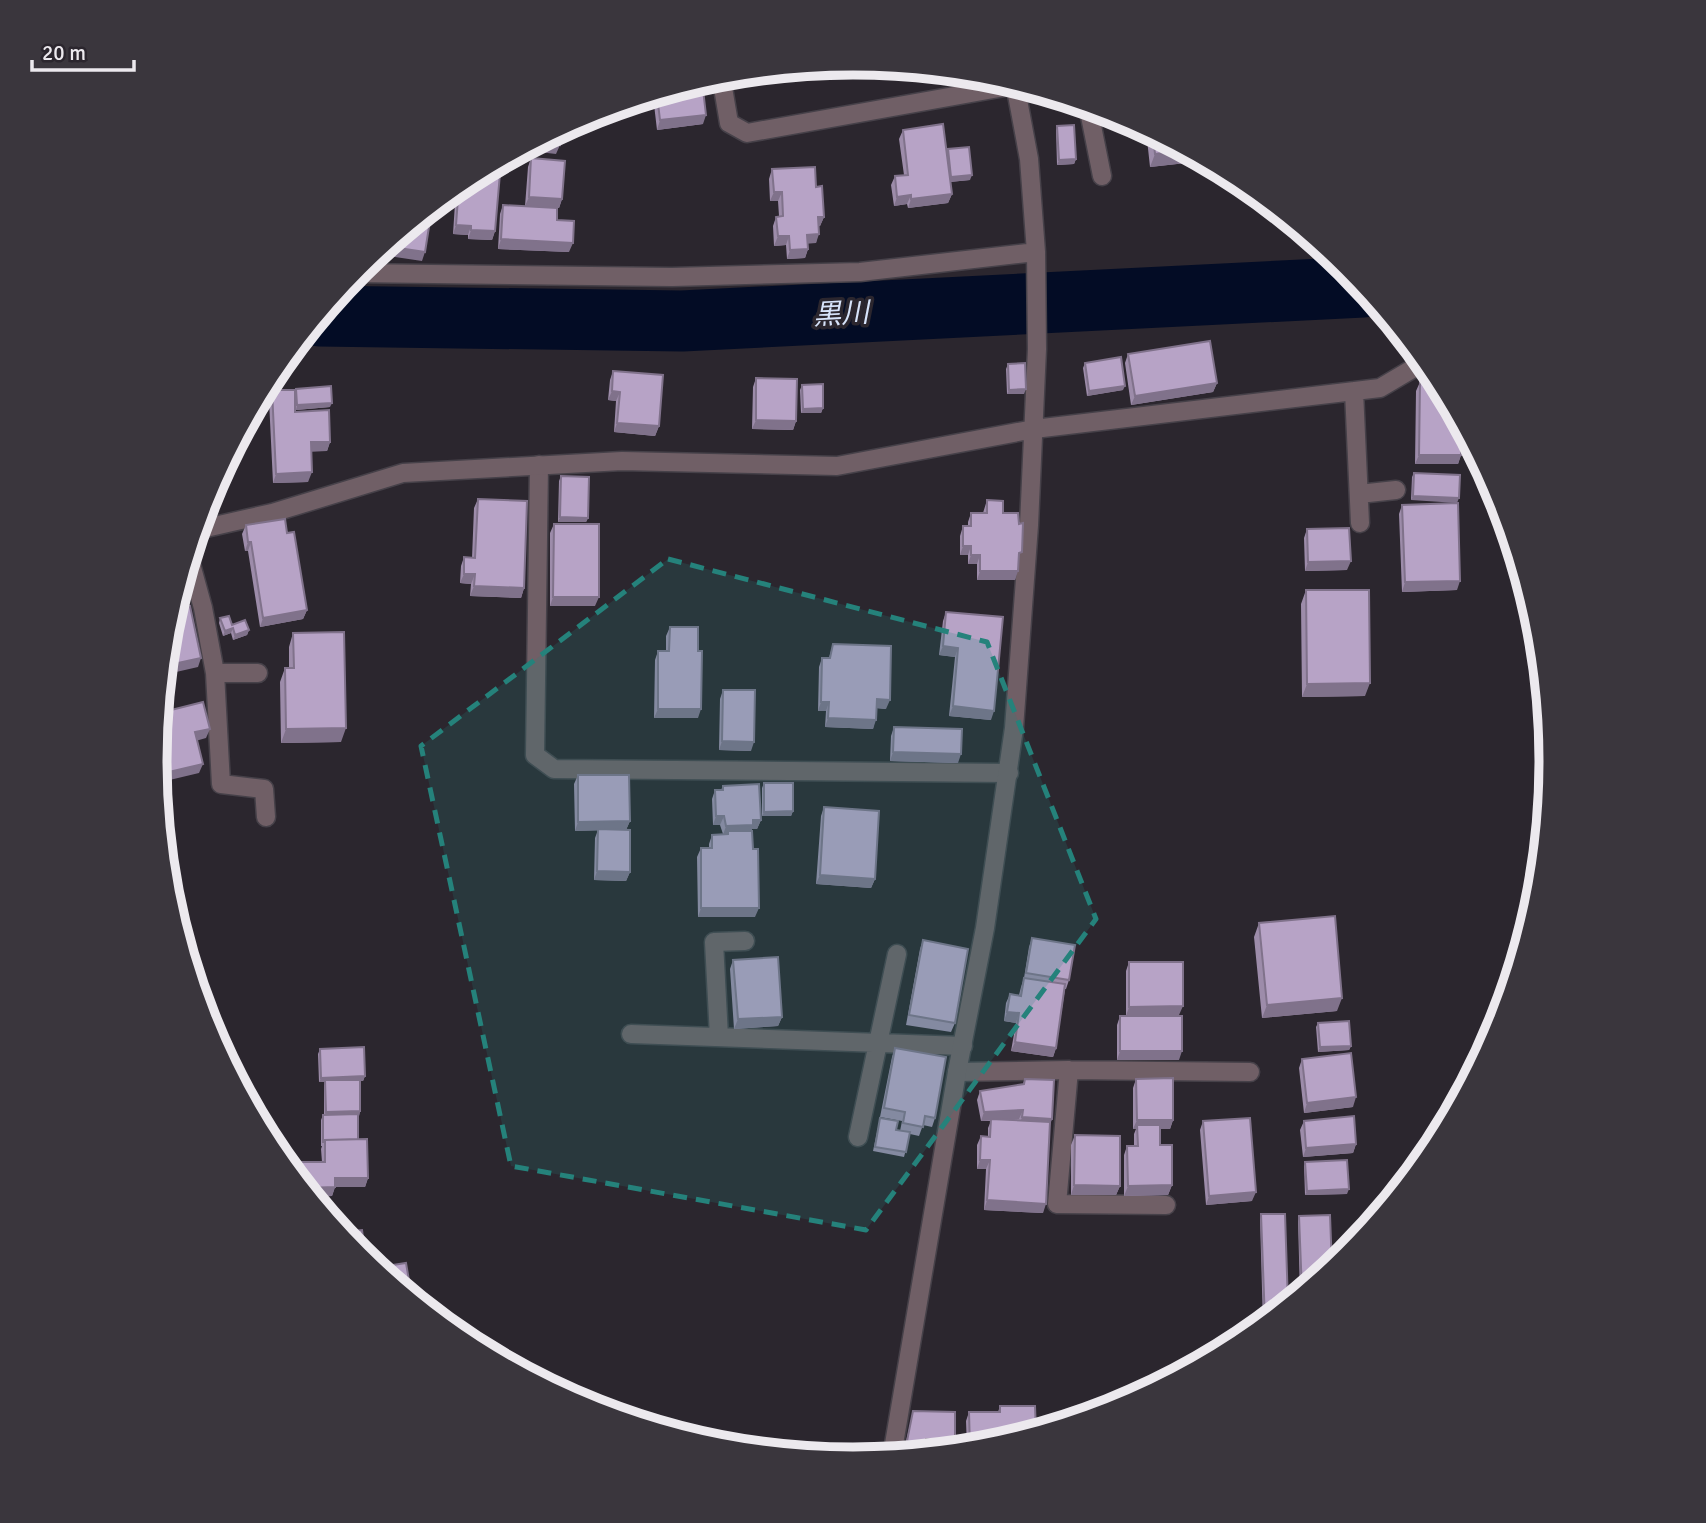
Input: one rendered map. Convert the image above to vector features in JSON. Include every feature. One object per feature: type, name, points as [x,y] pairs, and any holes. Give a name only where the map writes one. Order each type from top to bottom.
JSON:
[{"type":"street","points":[[723,87],[729,123],[747,133],[992,89]]},
{"type":"street","points":[[894,1446],[957,1072],[985,928],[1014,728],[1037,349],[1036,252],[1029,159],[1018,96]]},
{"type":"street","points":[[1090,118],[1102,176]]},
{"type":"street","points":[[371,273],[672,277],[846,272],[1036,252]]},
{"type":"street","points":[[208,527],[271,513],[403,473],[622,461],[837,466],[1034,429],[1380,388],[1415,368]]},
{"type":"street","points":[[1354,391],[1360,523]]},
{"type":"street","points":[[539,466],[536,755],[554,769],[1009,773]]},
{"type":"street","points":[[1359,494],[1396,490]]},
{"type":"street","points":[[193,574],[203,608],[215,673],[220,784],[264,789],[266,817]]},
{"type":"street","points":[[215,673],[258,673]]},
{"type":"street","points":[[719,1037],[714,942],[745,940]]},
{"type":"street","points":[[859,1137],[897,954]]},
{"type":"street","points":[[631,1034],[963,1046]]},
{"type":"street","points":[[1069,1070],[1057,1204],[1166,1205]]},
{"type":"street","points":[[957,1072],[1250,1072]]},
{"type":"highlighted area","points":[[668,559],[987,642],[1096,919],[866,1230],[511,1166],[421,746]]},
{"type":"building","points":[[703,92],[706,115],[660,120],[658,104]]},
{"type":"building","points":[[943,124],[952,194],[911,199],[911,195],[897,197],[895,176],[908,175],[903,130]]},
{"type":"building","points":[[1074,125],[1076,159],[1059,160],[1057,126]]},
{"type":"building","points":[[1154,145],[1168,152],[1155,154]]},
{"type":"building","points":[[969,147],[972,175],[951,177],[948,149]]},
{"type":"building","points":[[531,158],[565,161],[562,199],[529,197]]},
{"type":"building","points":[[815,167],[816,187],[822,186],[824,217],[818,217],[819,234],[807,235],[808,249],[790,250],[789,236],[778,236],[776,217],[783,216],[782,192],[774,192],[772,169]]},
{"type":"building","points":[[500,173],[495,231],[471,230],[471,226],[456,225],[458,201]]},
{"type":"building","points":[[503,205],[557,208],[557,220],[574,221],[573,243],[501,239]]},
{"type":"building","points":[[430,221],[425,252],[399,248]]},
{"type":"building","points":[[1210,341],[1217,383],[1135,396],[1128,354]]},
{"type":"building","points":[[1121,357],[1125,386],[1089,391],[1085,363]]},
{"type":"building","points":[[1025,363],[1026,389],[1009,390],[1008,364]]},
{"type":"building","points":[[613,371],[663,375],[659,426],[617,423],[620,392],[612,391]]},
{"type":"building","points":[[756,378],[797,379],[796,421],[756,420]]},
{"type":"building","points":[[1420,382],[1425,382],[1461,445],[1461,455],[1419,455]]},
{"type":"building","points":[[823,384],[823,408],[803,409],[802,385]]},
{"type":"building","points":[[331,386],[332,403],[297,405],[296,389]]},
{"type":"building","points":[[276,390],[295,390],[295,412],[329,410],[330,442],[311,442],[312,472],[276,474],[272,396]]},
{"type":"building","points":[[1414,473],[1460,475],[1459,498],[1413,496]]},
{"type":"building","points":[[561,476],[589,477],[588,518],[560,517]]},
{"type":"building","points":[[478,499],[527,501],[524,588],[474,586],[475,574],[464,574],[464,557],[475,558]]},
{"type":"building","points":[[987,500],[1003,501],[1003,513],[1018,513],[1019,524],[1023,523],[1018,571],[980,571],[980,555],[971,555],[971,546],[963,546],[963,526],[971,526],[971,513],[987,513]]},
{"type":"building","points":[[1458,503],[1460,581],[1405,582],[1402,505]]},
{"type":"building","points":[[285,519],[287,533],[294,532],[307,610],[263,618],[246,525]]},
{"type":"building","points":[[554,524],[599,524],[599,597],[553,597]]},
{"type":"building","points":[[1349,528],[1351,561],[1308,562],[1307,529]]},
{"type":"building","points":[[1306,590],[1369,590],[1370,683],[1307,684]]},
{"type":"building","points":[[190,606],[201,658],[174,664],[180,628],[185,607]]},
{"type":"building","points":[[946,612],[1003,617],[994,711],[953,706],[958,648],[943,646]]},
{"type":"building","points":[[229,616],[232,625],[245,620],[249,630],[235,635],[233,628],[225,631],[220,618]]},
{"type":"building","points":[[670,627],[698,627],[698,651],[702,651],[701,709],[658,709],[658,651],[669,651]]},
{"type":"building","points":[[344,632],[346,728],[286,729],[285,668],[294,668],[293,633]]},
{"type":"building","points":[[833,644],[891,646],[890,700],[877,699],[876,720],[828,718],[829,702],[821,702],[822,658],[830,658]]},
{"type":"building","points":[[723,690],[755,690],[754,742],[722,741]]},
{"type":"building","points":[[203,702],[210,729],[195,732],[203,764],[167,772],[169,711]]},
{"type":"building","points":[[894,727],[962,729],[961,754],[893,752]]},
{"type":"building","points":[[578,775],[629,775],[630,821],[578,822]]},
{"type":"building","points":[[764,783],[793,783],[793,811],[764,812]]},
{"type":"building","points":[[759,784],[761,820],[753,820],[753,825],[726,826],[724,816],[716,816],[715,790],[723,790],[723,786]]},
{"type":"building","points":[[824,807],[879,811],[875,879],[820,875]]},
{"type":"building","points":[[598,829],[630,830],[630,872],[597,871]]},
{"type":"building","points":[[728,831],[752,831],[753,849],[758,849],[759,908],[701,908],[701,848],[712,848],[712,835],[728,834]]},
{"type":"building","points":[[1335,916],[1342,998],[1267,1005],[1259,923]]},
{"type":"building","points":[[1032,938],[1075,945],[1069,980],[1026,973]]},
{"type":"building","points":[[923,940],[968,949],[955,1023],[909,1015]]},
{"type":"building","points":[[778,957],[782,1017],[738,1019],[733,960]]},
{"type":"building","points":[[1129,962],[1183,962],[1183,1006],[1129,1007]]},
{"type":"building","points":[[1024,978],[1065,984],[1056,1048],[1015,1042],[1019,1013],[1007,1012],[1010,994],[1021,996]]},
{"type":"building","points":[[1120,1016],[1182,1016],[1182,1051],[1120,1051]]},
{"type":"building","points":[[1349,1021],[1351,1046],[1320,1047],[1318,1023]]},
{"type":"building","points":[[364,1047],[365,1076],[321,1078],[320,1049]]},
{"type":"building","points":[[895,1048],[946,1057],[935,1118],[925,1116],[923,1127],[903,1123],[905,1112],[884,1108]]},
{"type":"building","points":[[1351,1053],[1356,1097],[1307,1103],[1302,1059]]},
{"type":"building","points":[[1173,1078],[1173,1120],[1137,1120],[1136,1079]]},
{"type":"building","points":[[1025,1079],[1054,1080],[1052,1119],[1022,1117],[1023,1110],[984,1112],[980,1091],[1024,1084]]},
{"type":"building","points":[[325,1080],[360,1080],[360,1111],[326,1112]]},
{"type":"building","points":[[358,1114],[358,1139],[323,1142],[323,1115]]},
{"type":"building","points":[[1354,1116],[1356,1144],[1306,1148],[1304,1121]]},
{"type":"building","points":[[880,1118],[898,1121],[896,1130],[910,1132],[906,1152],[875,1147]]},
{"type":"building","points":[[1250,1118],[1256,1192],[1209,1196],[1203,1121]]},
{"type":"building","points":[[991,1119],[1050,1122],[1046,1204],[987,1200],[990,1160],[980,1160],[981,1136],[990,1137]]},
{"type":"building","points":[[1137,1125],[1160,1125],[1160,1145],[1172,1145],[1172,1185],[1128,1186],[1127,1146],[1138,1146]]},
{"type":"building","points":[[1075,1135],[1120,1136],[1120,1186],[1074,1185]]},
{"type":"building","points":[[367,1139],[368,1178],[335,1178],[335,1187],[316,1188],[300,1167],[300,1162],[325,1162],[325,1140]]},
{"type":"building","points":[[1347,1160],[1349,1189],[1307,1191],[1305,1162]]},
{"type":"building","points":[[1261,1214],[1285,1214],[1288,1292],[1265,1311]]},
{"type":"building","points":[[1330,1215],[1331,1253],[1302,1280],[1299,1216]]},
{"type":"building","points":[[362,1230],[364,1242],[353,1231]]},
{"type":"building","points":[[406,1263],[410,1284],[401,1277],[388,1266]]},
{"type":"building","points":[[1000,1406],[1035,1406],[1036,1423],[970,1438],[969,1412],[1000,1412]]},
{"type":"building","points":[[913,1411],[955,1412],[955,1440],[926,1439],[925,1444],[920,1444],[907,1441]]},
{"type":"waterway","name":"黒川","points":[[331,316],[682,321],[1349,288]]}]
